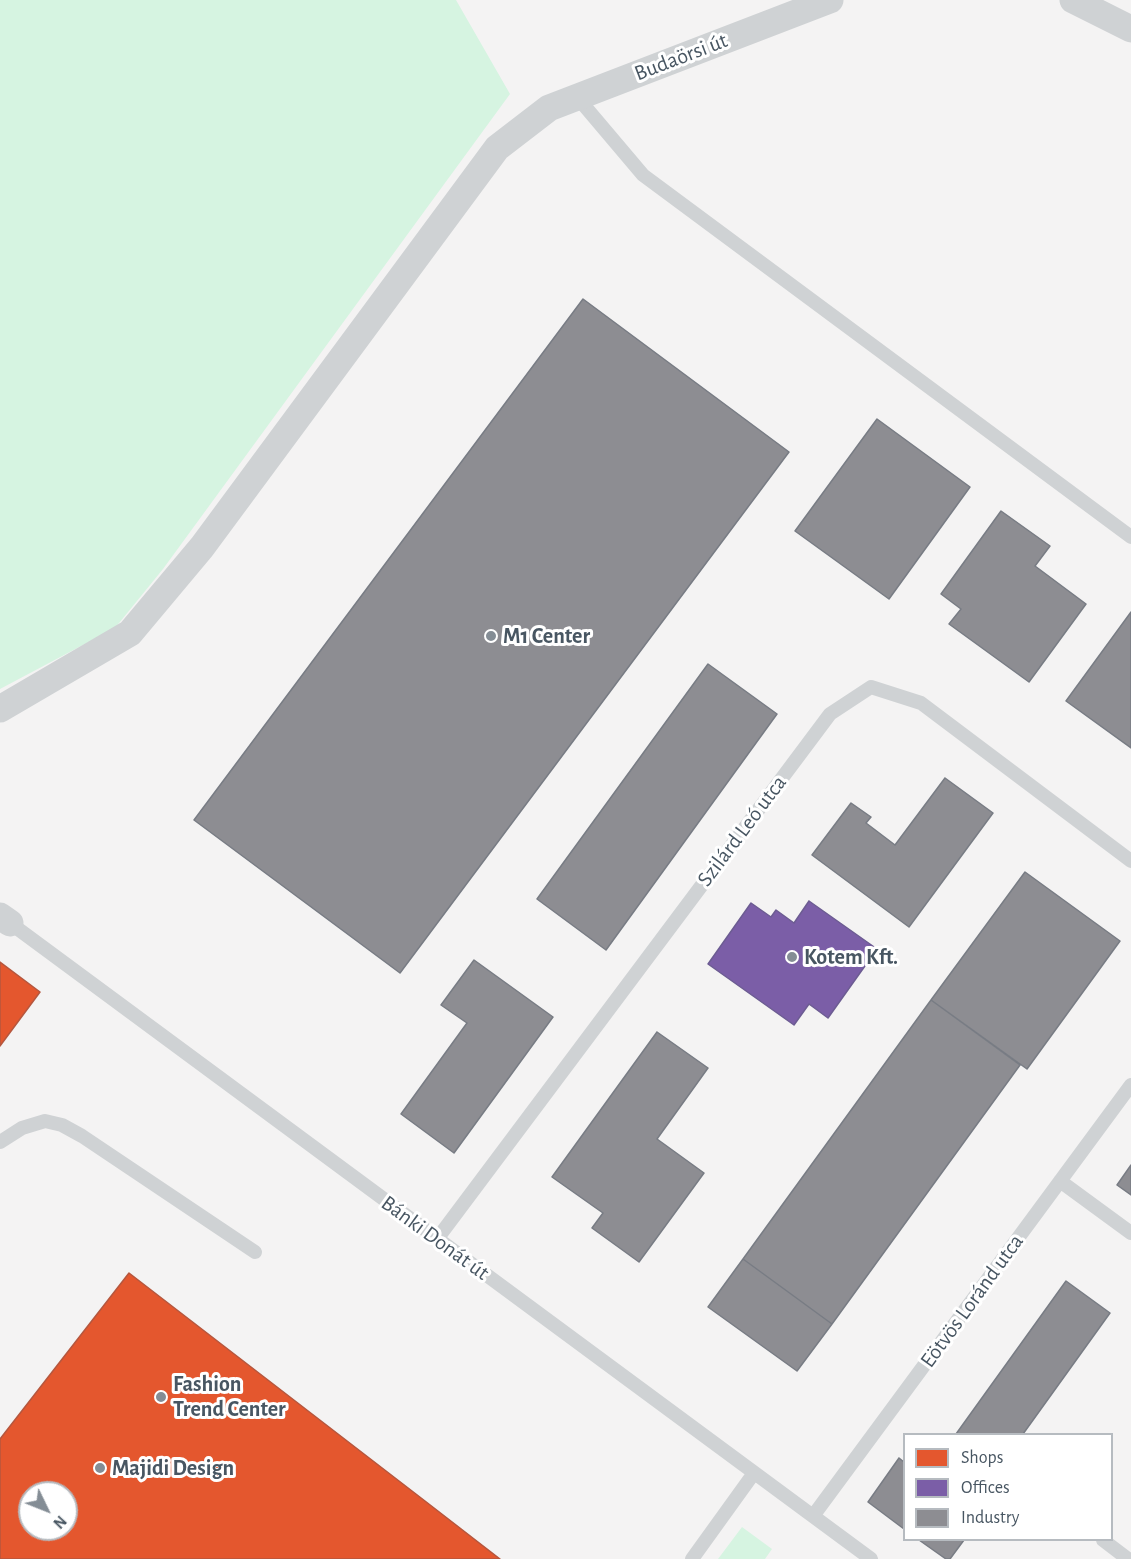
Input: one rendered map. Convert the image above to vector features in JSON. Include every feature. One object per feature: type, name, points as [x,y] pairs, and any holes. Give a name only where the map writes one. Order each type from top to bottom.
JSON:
[{"type":"street","name":"Budaörsi út","points":[[0,709],[130,633],[202,547],[497,148],[549,108],[830,0]]},
{"type":"street","points":[[1073,0],[1131,29]]},
{"type":"lane","points":[[577,97],[643,174],[1131,537]]},
{"type":"lane","name":"Szilárd Leó utca","points":[[437,1239],[830,714],[871,687],[921,703],[1131,861]]},
{"type":"lane","name":"Bánki Donát út","points":[[5,920],[871,1559]]},
{"type":"lane","name":"Eötvös Loránd utca","points":[[813,1516],[1131,1085]]},
{"type":"lane","points":[[0,1142],[22,1128],[45,1122],[62,1125],[82,1136],[255,1252]]},
{"type":"lane","points":[[1060,1181],[1131,1233]]},
{"type":"lane","points":[[692,1559],[754,1473]]},
{"type":"lane","points":[[1106,1541],[1128,1559]]},
{"type":"green space","points":[[0,0],[456,0],[510,94],[163,569],[115,628],[0,689]]},
{"type":"green space","points":[[742,1527],[772,1549],[765,1559],[718,1559]]},
{"type":"building: Shops","points":[[0,962],[40,992],[0,1046]]},
{"type":"building: Shops","name":"Fashion Trend Center","points":[[129,1273],[500,1559],[0,1559],[0,1439]]},
{"type":"building: Offices","name":"Kotem Kft.","points":[[809,901],[877,949],[828,1018],[809,1004],[794,1025],[708,964],[751,903],[771,917],[776,910],[794,923]]},
{"type":"building: Industry","name":"M1 Center","points":[[583,299],[789,452],[400,973],[194,820]]},
{"type":"building: Industry","points":[[877,419],[970,487],[889,599],[795,531]]},
{"type":"building: Industry","points":[[1001,511],[1050,546],[1035,566],[1086,604],[1029,682],[949,624],[961,609],[941,594]]},
{"type":"building: Industry","points":[[1131,612],[1131,748],[1066,701]]},
{"type":"building: Industry","points":[[708,664],[777,714],[606,950],[537,899]]},
{"type":"building: Industry","points":[[945,778],[993,813],[909,927],[812,855],[851,803],[871,817],[866,823],[895,845]]},
{"type":"building: Industry","points":[[1025,872],[1120,941],[1027,1069],[931,1000]]},
{"type":"building: Industry","points":[[474,960],[553,1017],[454,1153],[401,1114],[467,1023],[441,1005]]},
{"type":"building: Industry","points":[[931,1000],[1020,1065],[832,1324],[743,1259]]},
{"type":"building: Industry","points":[[657,1032],[708,1068],[657,1139],[704,1173],[639,1262],[592,1228],[603,1213],[552,1177]]},
{"type":"building: Industry","points":[[1131,1165],[1131,1195],[1117,1185]]},
{"type":"building: Industry","points":[[743,1259],[832,1324],[797,1371],[708,1307]]},
{"type":"building: Industry","points":[[1066,1281],[1110,1313],[1024,1433],[957,1433]]},
{"type":"building: Industry","points":[[899,1458],[903,1461],[903,1528],[868,1502]]},
{"type":"building: Industry","points":[[920,1541],[963,1541],[950,1559],[946,1559]]},
{"type":"place","name":"M1 Center","points":[[491,636]]},
{"type":"place","name":"Kotem Kft.","points":[[792,957]]},
{"type":"place","name":"Fashion Trend Center","points":[[161,1397]]},
{"type":"place","name":"Majidi Design","points":[[100,1468]]}]
